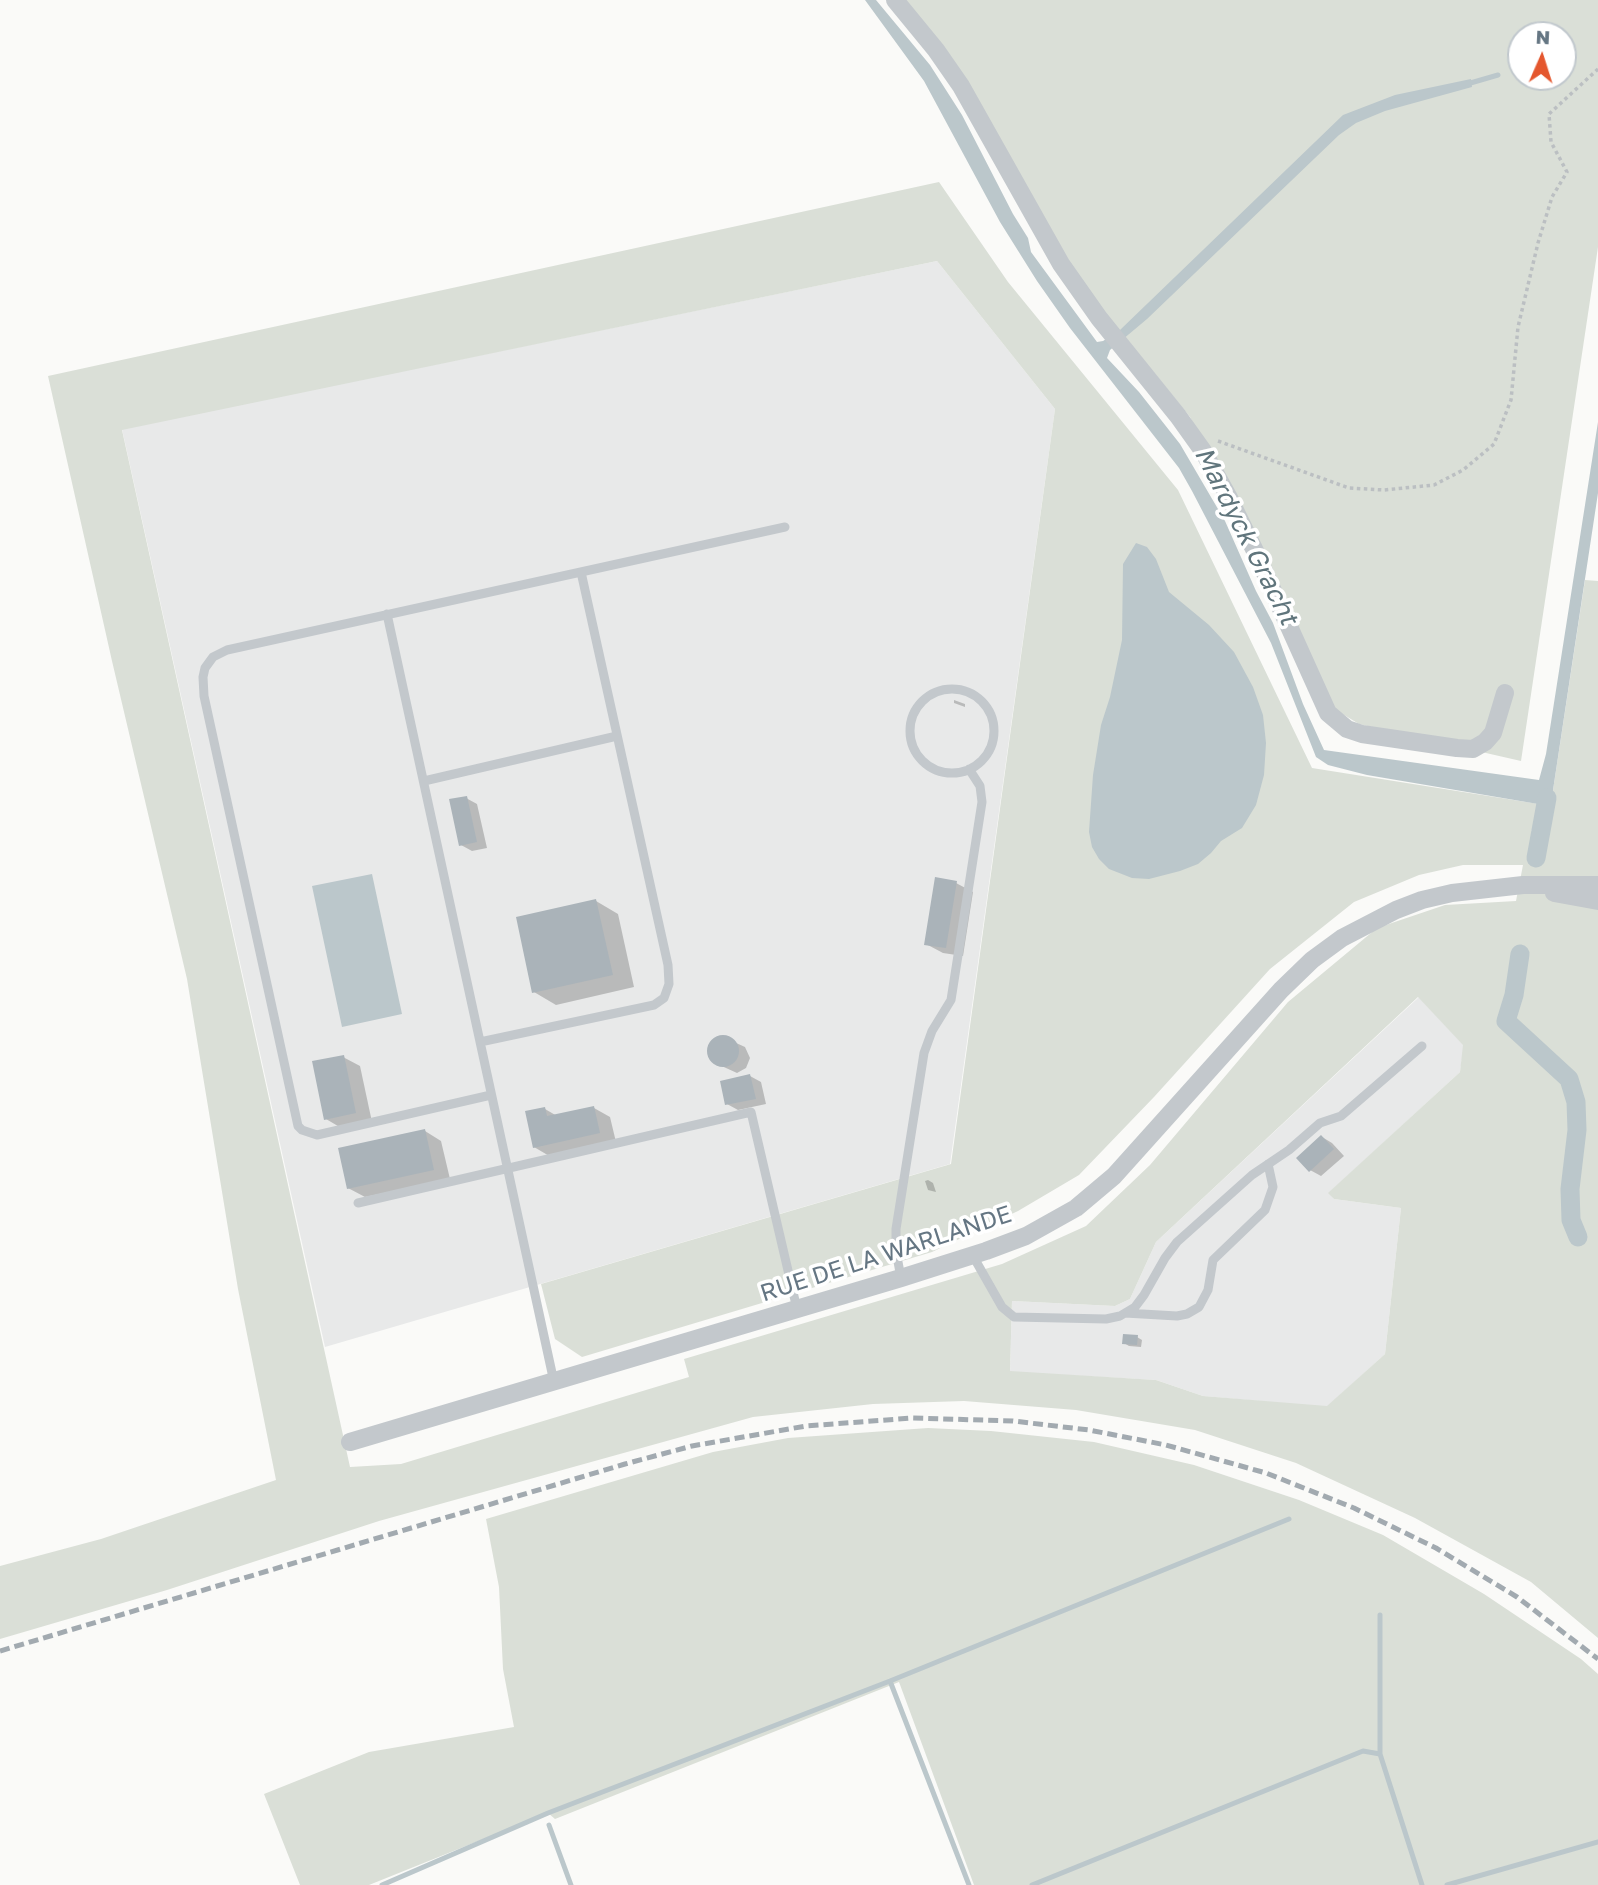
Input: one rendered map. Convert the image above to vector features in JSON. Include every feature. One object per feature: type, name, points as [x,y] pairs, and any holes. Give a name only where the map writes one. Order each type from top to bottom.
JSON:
[{"type":"street","points":[[895,0],[953,74],[1042,235],[1109,330],[1187,428],[1228,495],[1323,705],[1340,724],[1362,734],[1473,748],[1485,743],[1493,733],[1506,693]]},
{"type":"street","name":"RUE DE LA WARLANDE","points":[[350,1442],[901,1278],[972,1256],[1038,1230],[1076,1208],[1100,1189],[1146,1142],[1268,1004],[1331,945],[1380,917],[1422,900],[1452,893],[1537,884],[1598,885]]},
{"type":"street","name":"RUE DE LA WARLANDE","points":[[1491,888],[1546,891],[1598,901]]},
{"type":"lane","points":[[491,1095],[317,1135],[298,1126],[202,687],[205,668],[214,657],[227,650],[785,527]]},
{"type":"lane","points":[[480,1042],[654,1005],[659,1003],[666,992],[670,975],[581,572]]},
{"type":"lane","points":[[387,614],[554,1381]]},
{"type":"lane","points":[[955,689],[969,692],[989,710],[993,723],[992,744],[981,761],[969,769],[956,772],[936,769],[919,757],[912,744],[911,724],[915,711],[935,692],[955,689]]},
{"type":"lane","points":[[424,781],[617,736]]},
{"type":"lane","points":[[901,1278],[896,1251],[896,1229],[923,1059],[929,1037],[951,1000],[983,797],[980,786],[969,769]]},
{"type":"lane","points":[[1125,1313],[1144,1295],[1172,1247],[1252,1175],[1320,1123],[1341,1116],[1422,1046]]},
{"type":"lane","points":[[358,1203],[751,1112],[797,1309]]},
{"type":"lane","points":[[972,1256],[1002,1307],[1014,1317],[1106,1319],[1125,1313],[1177,1316],[1187,1314],[1199,1307],[1208,1290],[1213,1260],[1265,1210],[1273,1188],[1268,1164]]},
{"type":"path","points":[[1187,428],[1349,488],[1384,490],[1434,485],[1462,470],[1494,444],[1511,400],[1518,327],[1538,243],[1552,197],[1567,172],[1551,142],[1549,114],[1598,69]]},
{"type":"shaded area","points":[[865,0],[876,0],[930,65],[962,115],[1028,238],[1031,252],[1097,342],[1120,330],[1343,115],[1395,95],[1471,79],[1472,87],[1385,111],[1356,123],[1339,135],[1147,319],[1110,350],[1107,358],[1139,392],[1180,444],[1225,521],[1273,623],[1303,704],[1324,750],[1539,780],[1546,754],[1598,422],[1598,493],[1548,823],[1535,823],[1538,804],[1367,775],[1328,765],[1316,757],[1271,643],[1179,468],[1070,328],[1037,281],[1000,222],[924,81]]},
{"type":"shaded area","points":[[904,0],[1598,0],[1598,247],[1521,761],[1359,724],[1336,710],[1190,417],[1104,311],[1044,225]]},
{"type":"shaded area","points":[[939,182],[1008,282],[1178,490],[1312,768],[1539,804],[1531,833],[1535,823],[1548,823],[1585,580],[1598,581],[1598,1638],[1531,1582],[1415,1518],[1296,1463],[1195,1430],[1076,1410],[964,1401],[873,1404],[753,1417],[379,1521],[167,1590],[0,1639],[0,1566],[101,1539],[276,1480],[238,1289],[187,979],[48,376]],"holes":[[[937,261],[1055,409],[951,1164],[541,1284],[555,1339],[582,1357],[932,1252],[1018,1211],[1079,1175],[1270,969],[1354,902],[1419,875],[1463,865],[1523,865],[1516,901],[1445,905],[1377,928],[1288,1002],[1150,1165],[1086,1226],[1002,1264],[684,1359],[689,1377],[401,1464],[350,1467],[122,430]],[[1418,997],[1463,1045],[1460,1072],[1328,1193],[1334,1199],[1401,1208],[1385,1354],[1327,1406],[1203,1396],[1156,1380],[1010,1371],[1012,1301],[1115,1306],[1130,1299],[1156,1242]]]},
{"type":"shaded area","points":[[937,261],[1055,409],[950,1164],[325,1347],[122,429]]},
{"type":"shaded area","points":[[1136,543],[1147,547],[1156,559],[1169,592],[1209,625],[1234,652],[1253,687],[1263,715],[1266,743],[1264,775],[1256,805],[1242,828],[1221,841],[1198,864],[1149,879],[1132,878],[1109,869],[1092,847],[1089,832],[1093,775],[1101,725],[1122,640],[1123,564]]},
{"type":"shaded area","points":[[372,874],[402,1014],[342,1027],[312,886]]},
{"type":"shaded area","points":[[1419,997],[1464,1045],[1460,1072],[1329,1193],[1334,1199],[1401,1208],[1385,1354],[1327,1407],[1203,1396],[1156,1380],[1010,1372],[1012,1301],[1115,1306],[1130,1299],[1156,1242]]},
{"type":"shaded area","points":[[928,1428],[991,1431],[1094,1442],[1194,1465],[1299,1500],[1383,1535],[1484,1594],[1581,1659],[1598,1674],[1598,1885],[974,1885],[899,1682],[555,1819],[548,1813],[369,1885],[300,1885],[264,1794],[369,1752],[514,1727],[503,1669],[499,1587],[486,1519],[713,1452],[788,1438]]},
{"type":"building","points":[[467,796],[477,842],[459,846],[449,799]]},
{"type":"building","points":[[935,877],[957,881],[946,948],[924,945]]},
{"type":"building","points":[[596,899],[613,975],[532,993],[516,917]]},
{"type":"building","points":[[723,1035],[735,1039],[739,1051],[735,1063],[723,1067],[711,1063],[707,1051],[711,1039]]},
{"type":"building","points":[[344,1055],[356,1113],[324,1120],[312,1061]]},
{"type":"building","points":[[750,1074],[756,1099],[725,1105],[720,1081]]},
{"type":"building","points":[[594,1106],[600,1133],[533,1148],[525,1111],[545,1107],[547,1116]]},
{"type":"building","points":[[425,1129],[434,1170],[347,1189],[338,1148]]},
{"type":"building","points":[[1321,1135],[1334,1149],[1309,1172],[1296,1158]]},
{"type":"building","points":[[1123,1334],[1138,1335],[1137,1345],[1122,1344]]},
{"type":"waterway","points":[[1467,84],[1498,75]]},
{"type":"waterway","name":"Mardyck Gracht","points":[[1536,858],[1547,798]]},
{"type":"waterway","name":"Mardyck Gracht","points":[[1520,954],[1514,995],[1506,1021],[1569,1079],[1576,1102],[1577,1130],[1570,1189],[1571,1220],[1578,1237]]},
{"type":"waterway","points":[[382,1885],[548,1813],[890,1681],[1289,1519]]},
{"type":"waterway","points":[[1380,1615],[1380,1754],[1422,1885]]},
{"type":"waterway","points":[[890,1681],[969,1885]]},
{"type":"waterway","points":[[1032,1885],[1363,1751],[1380,1754]]},
{"type":"waterway","points":[[549,1825],[571,1885]]},
{"type":"waterway","points":[[1447,1885],[1598,1842]]},
{"type":"railway","points":[[0,1651],[692,1446],[806,1426],[913,1418],[1013,1421],[1089,1430],[1166,1445],[1266,1473],[1354,1508],[1436,1548],[1517,1597],[1598,1659]]}]
